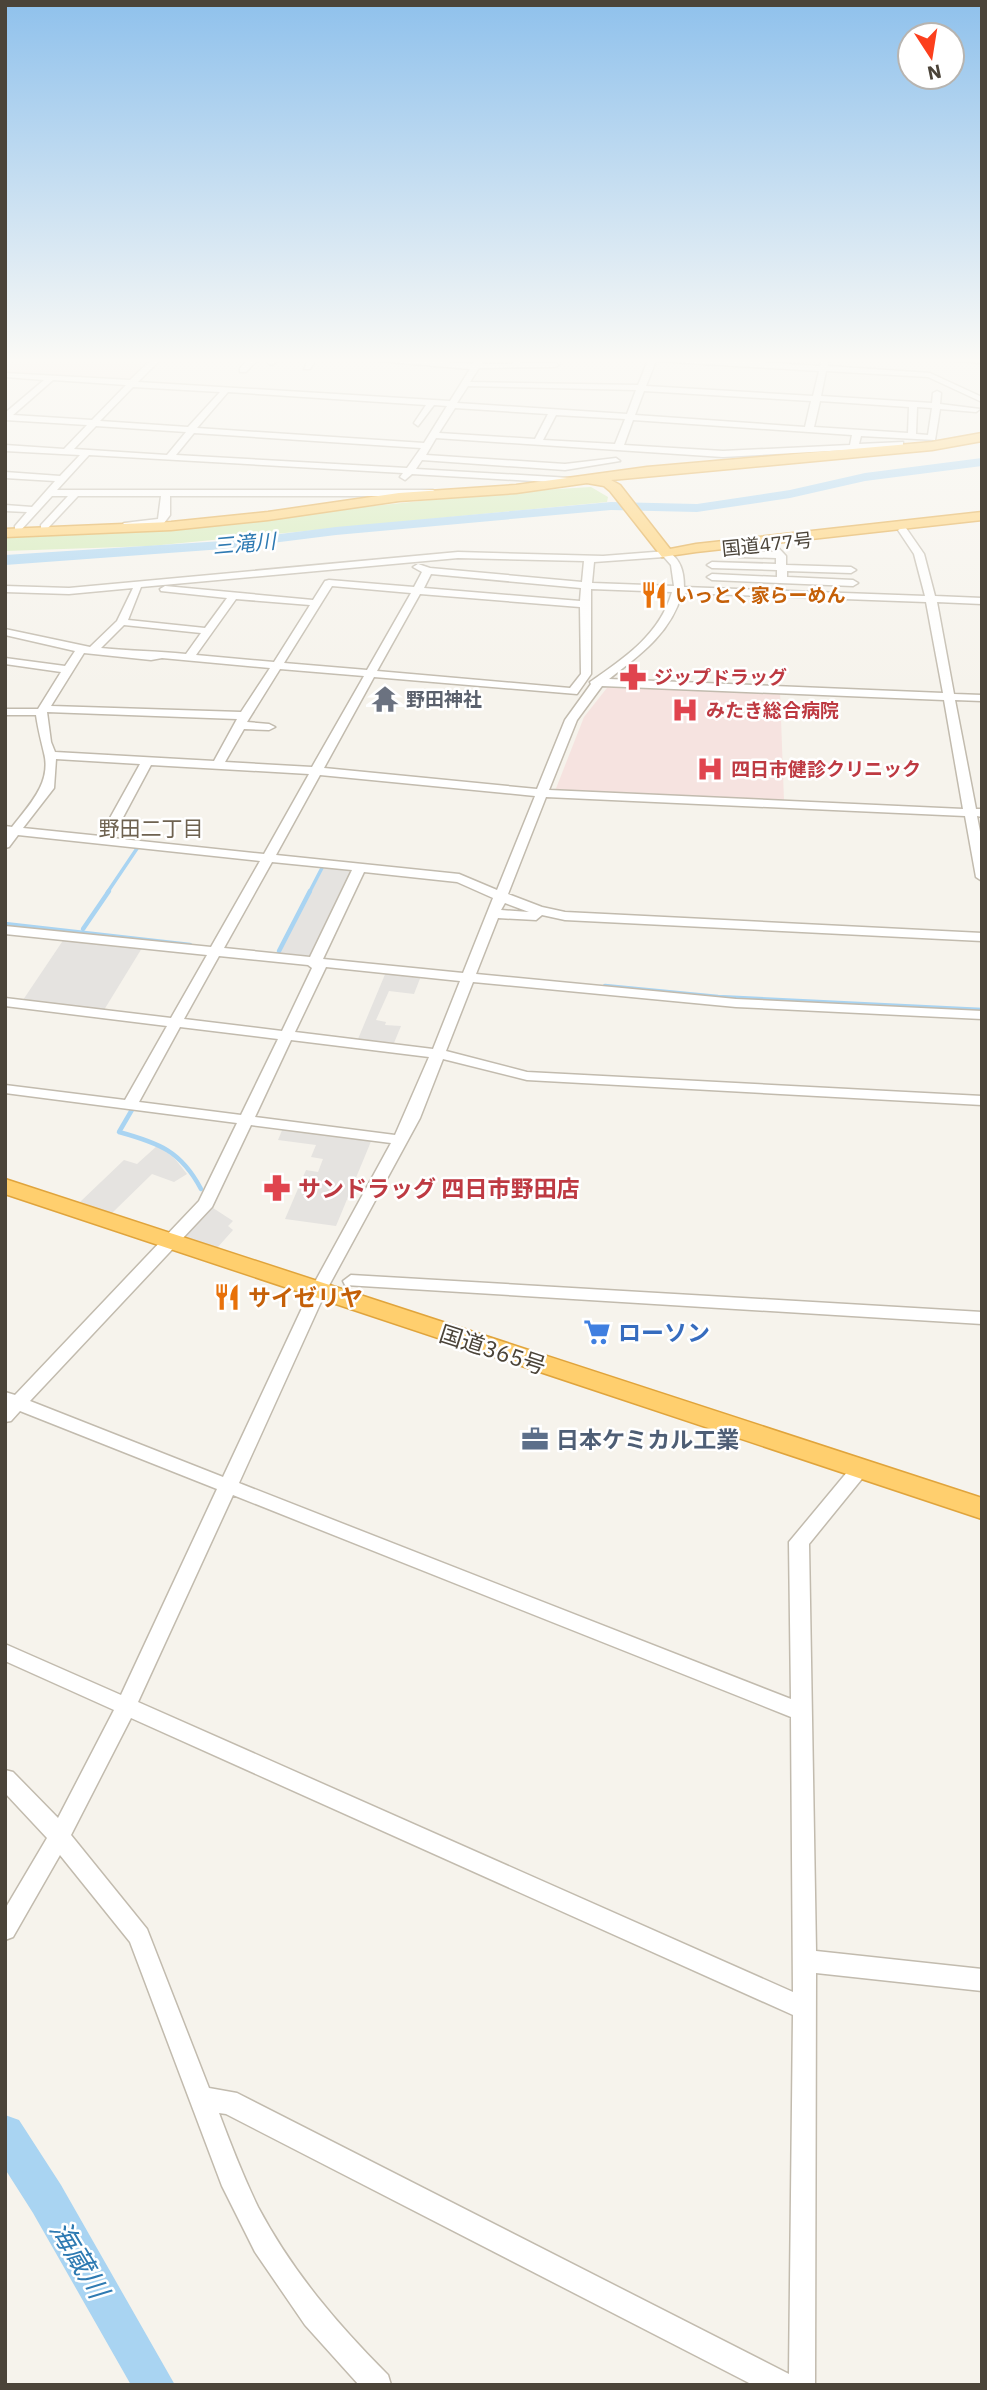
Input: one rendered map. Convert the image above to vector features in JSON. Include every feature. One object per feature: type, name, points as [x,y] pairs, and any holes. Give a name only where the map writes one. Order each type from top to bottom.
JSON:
[{"type":"highway","points":[[11,531],[97,530],[268,516],[388,498],[516,489],[646,470]]},
{"type":"highway","points":[[617,472],[669,549]]},
{"type":"highway","points":[[579,480],[608,483],[615,488],[669,549]]},
{"type":"highway","name":"国道477号","points":[[669,549],[982,518]]},
{"type":"highway","name":"国道477号","points":[[669,549],[776,549],[982,518]]},
{"type":"highway","points":[[814,535],[891,528],[903,530]]},
{"type":"highway","name":"国道365号","points":[[5,1186],[982,1510]]},
{"type":"street","points":[[11,531],[51,493],[71,470]]},
{"type":"street","points":[[385,470],[579,480]]},
{"type":"street","points":[[591,470],[617,472]]},
{"type":"street","points":[[268,516],[393,491],[411,471]]},
{"type":"street","points":[[5,475],[62,479]]},
{"type":"street","points":[[51,493],[393,491],[457,494]]},
{"type":"street","points":[[44,527],[76,492]]},
{"type":"street","points":[[97,530],[161,521],[166,492]]},
{"type":"street","points":[[5,508],[34,510]]},
{"type":"street","points":[[903,530],[919,554],[931,599],[949,696],[976,813],[982,877]]},
{"type":"street","points":[[5,1930],[59,1837],[126,1707],[318,1291],[401,1140],[441,1054],[499,897],[571,720],[599,682],[646,645],[673,608],[679,577],[669,549],[589,558],[490,554],[58,591]]},
{"type":"street","points":[[739,554],[776,549],[782,567],[783,594]]},
{"type":"street","points":[[5,632],[87,649],[151,657],[189,657],[569,692],[576,690],[586,674],[584,604],[589,558]]},
{"type":"street","points":[[368,563],[370,566],[417,566],[428,571],[586,586],[982,601]]},
{"type":"street","points":[[712,565],[851,570]]},
{"type":"street","points":[[130,1104],[428,571]]},
{"type":"street","points":[[179,590],[254,574]]},
{"type":"street","points":[[712,577],[853,583]]},
{"type":"street","points":[[218,765],[329,583],[584,604]]},
{"type":"street","points":[[5,589],[79,593],[137,589],[179,590],[316,603]]},
{"type":"street","points":[[5,844],[10,830],[48,788],[51,755],[45,742],[42,710],[67,670],[87,649],[122,622],[137,589]]},
{"type":"street","points":[[189,657],[234,595]]},
{"type":"street","points":[[122,622],[207,631]]},
{"type":"street","points":[[5,661],[67,670]]},
{"type":"street","points":[[582,681],[982,698]]},
{"type":"street","points":[[5,712],[42,710],[243,720],[269,727]]},
{"type":"street","points":[[51,755],[315,771],[541,793],[976,813]]},
{"type":"street","points":[[104,840],[147,761]]},
{"type":"street","points":[[10,830],[459,878],[540,912],[565,916],[982,937]]},
{"type":"street","points":[[360,867],[286,1035],[206,1203],[9,1406],[229,1485],[801,1712]]},
{"type":"street","points":[[493,914],[536,916],[540,912]]},
{"type":"street","points":[[5,930],[216,950],[469,979],[736,1003],[982,1016]]},
{"type":"street","points":[[5,1002],[441,1054],[527,1076],[982,1101]]},
{"type":"street","points":[[5,1089],[401,1140]]},
{"type":"street","points":[[351,1281],[982,1318]]},
{"type":"street","points":[[802,2385],[805,2010],[799,1542],[859,1470]]},
{"type":"street","points":[[5,1652],[805,2010]]},
{"type":"street","points":[[5,1779],[59,1837],[139,1936],[235,2186],[273,2261],[315,2317],[379,2385]]},
{"type":"street","points":[[804,1961],[982,1980]]},
{"type":"street","points":[[202,2099],[228,2102],[782,2385]]},
{"type":"shaded area","points":[[610,684],[780,691],[784,801],[555,791],[584,717]]},
{"type":"shaded area","points":[[325,865],[354,868],[313,956],[280,953]]},
{"type":"shaded area","points":[[64,939],[142,948],[104,1010],[23,1000]]},
{"type":"shaded area","points":[[386,972],[421,976],[414,994],[389,991],[376,1020],[386,1022],[385,1025],[401,1026],[394,1043],[358,1039]]},
{"type":"shaded area","points":[[283,1128],[372,1139],[336,1226],[285,1219],[306,1170],[318,1172],[323,1159],[311,1157],[316,1145],[278,1140]]},
{"type":"shaded area","points":[[158,1145],[175,1159],[187,1174],[174,1182],[152,1174],[111,1214],[80,1202],[124,1160],[137,1164]]},
{"type":"shaded area","points":[[210,1206],[233,1221],[228,1226],[233,1230],[217,1248],[183,1237]]},
{"type":"green space","points":[[591,487],[608,497],[607,502],[151,546],[5,551],[5,537],[152,529],[444,498]]},
{"type":"waterway","name":"三滝川","points":[[5,560],[223,545],[336,531],[611,506],[697,508],[790,494],[865,477],[923,470]]},
{"type":"waterway","points":[[107,893],[138,847]]},
{"type":"waterway","points":[[309,893],[323,866]]},
{"type":"waterway","points":[[83,929],[109,891]]},
{"type":"waterway","points":[[279,951],[310,891]]},
{"type":"waterway","points":[[5,924],[190,945]]},
{"type":"waterway","points":[[605,986],[718,997],[982,1010]]},
{"type":"waterway","points":[[133,1108],[119,1132],[168,1150],[185,1166],[201,1189]]},
{"type":"waterway","name":"海蔵川","points":[[5,2134],[47,2199],[154,2385]]},
{"type":"place","name":"いっとく家らーめん","points":[[654,595]]},
{"type":"place","name":"ジップドラッグ","points":[[633,677]]},
{"type":"place","name":"野田神社","points":[[385,699]]},
{"type":"place","name":"みたき総合病院","points":[[685,710]]},
{"type":"place","name":"四日市健診クリニック","points":[[710,769]]},
{"type":"place","name":"サンドラッグ 四日市野田店","points":[[277,1188]]},
{"type":"place","name":"サイゼリヤ","points":[[227,1297]]},
{"type":"place","name":"ローソン","points":[[597,1332]]},
{"type":"place","name":"日本ケミカル工業","points":[[535,1439]]},
{"type":"district","name":"野田二丁目","points":[[151,828]]}]
